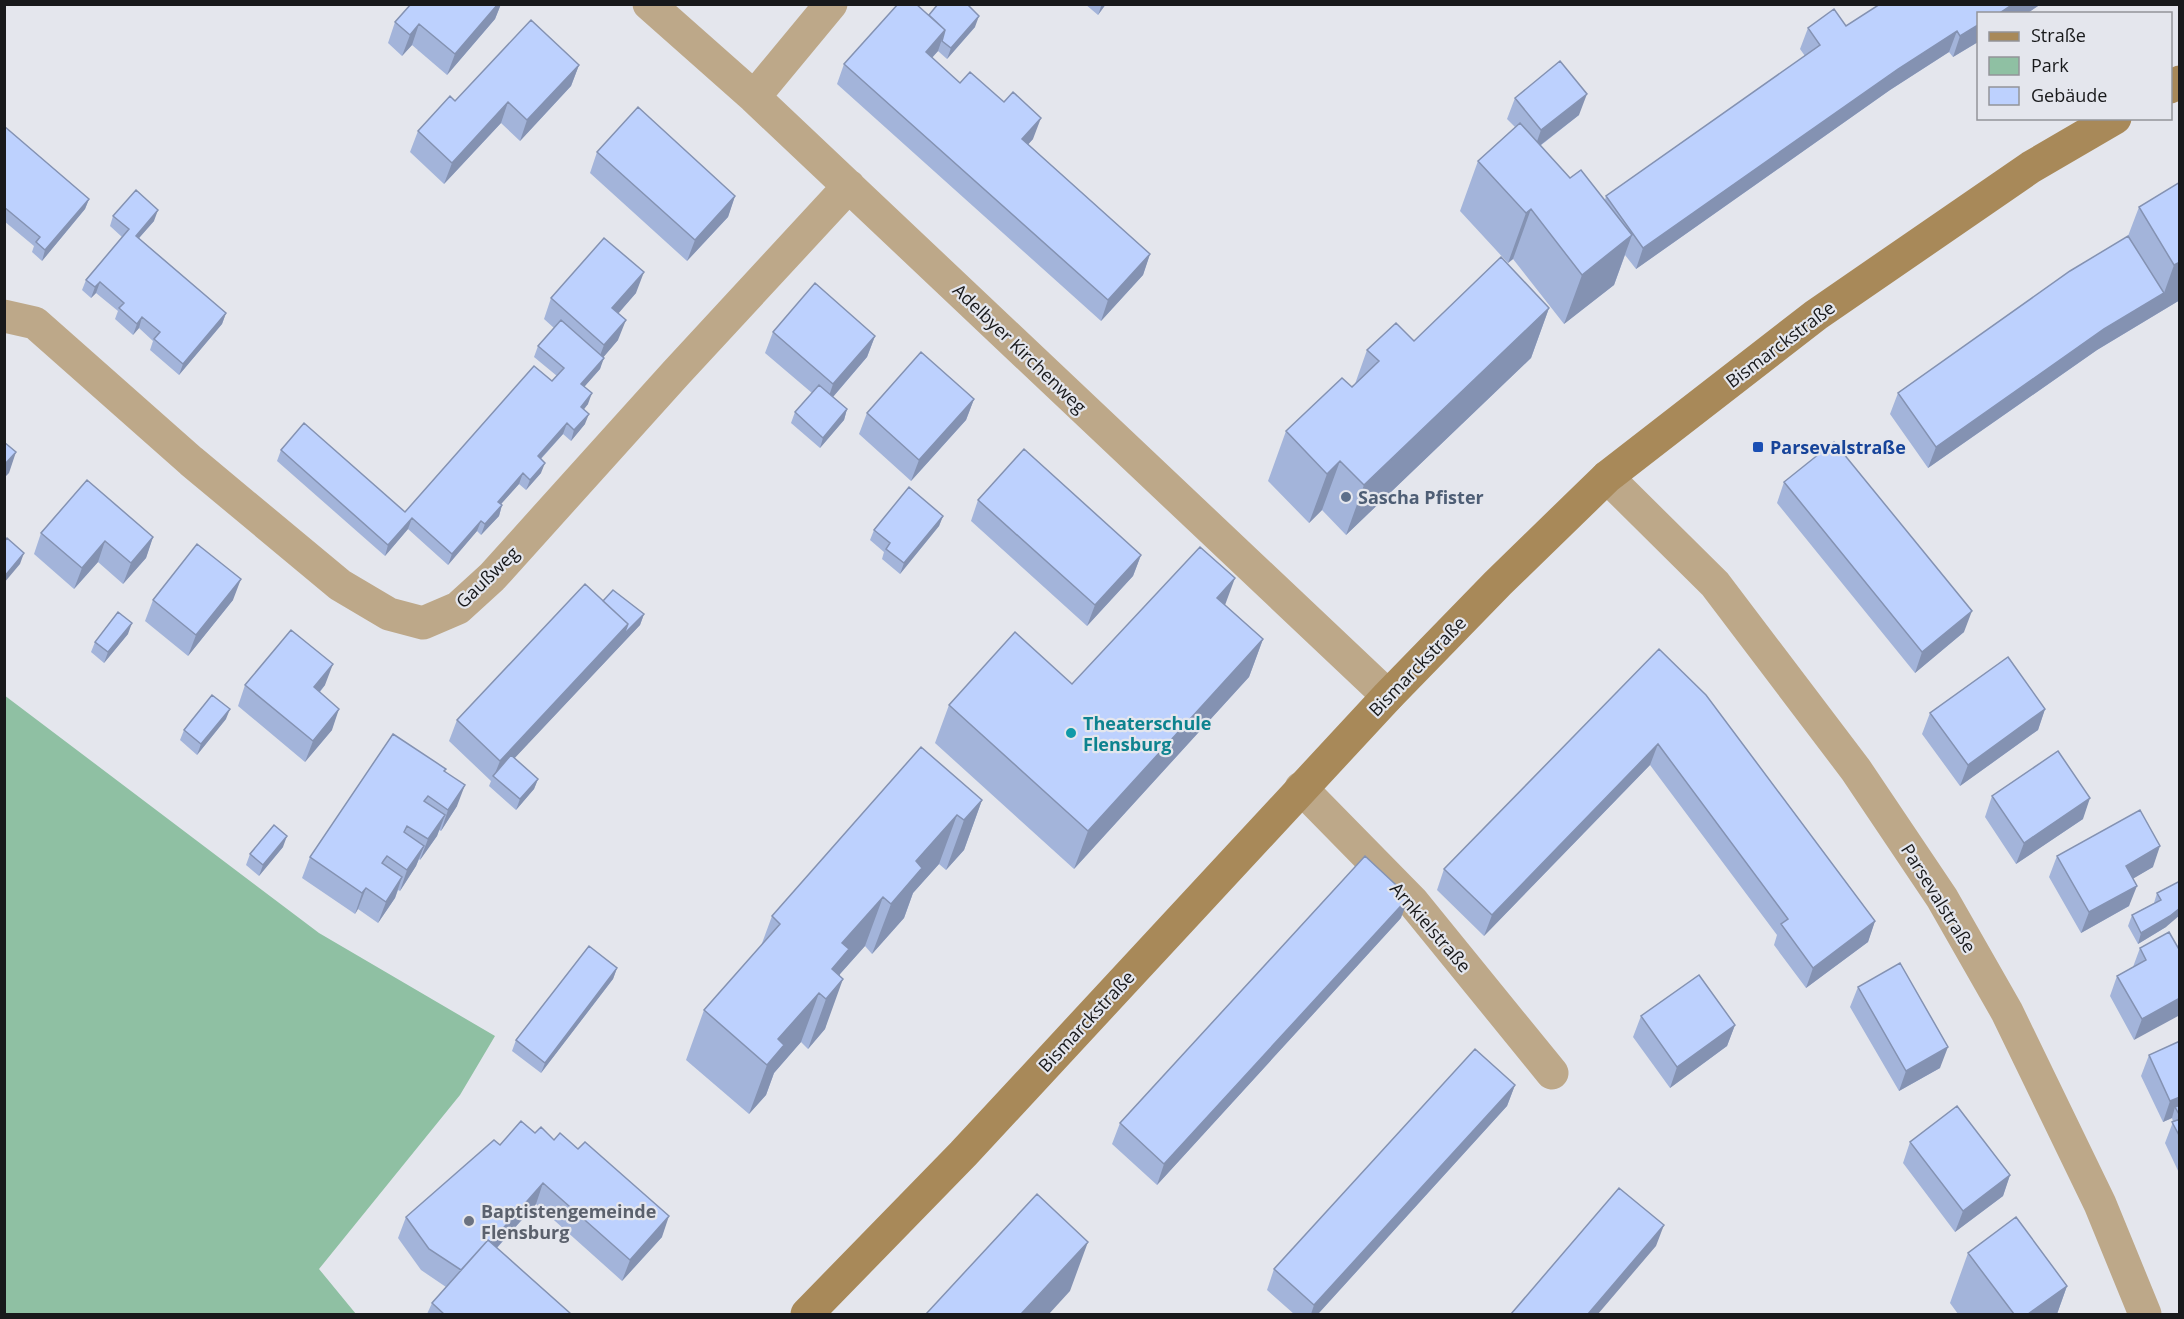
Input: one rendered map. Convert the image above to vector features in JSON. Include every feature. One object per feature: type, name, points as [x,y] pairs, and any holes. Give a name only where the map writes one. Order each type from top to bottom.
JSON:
[{"type":"main road","name":"Bismarckstraße","points":[[807,1314],[970,1146],[1388,696],[1607,477],[1816,315],[2031,167],[2112,120]]},
{"type":"street","name":"Adelbyer Kirchenweg","points":[[649,4],[754,97],[1388,696]]},
{"type":"street","points":[[754,97],[831,4]]},
{"type":"street","name":"Gaußweg","points":[[4,316],[35,323],[191,461],[340,585],[389,614],[423,623],[458,608],[492,577],[675,373],[849,186]]},
{"type":"street","name":"Parsevalstraße","points":[[1607,477],[1715,584],[1856,770],[1942,898],[2007,1012],[2100,1204],[2145,1314]]},
{"type":"street","name":"Arnkielstraße","points":[[1301,788],[1412,901],[1552,1073]]},
{"type":"green space","points":[[4,695],[319,933],[495,1036],[460,1095],[319,1269],[356,1314],[5,1314]]},
{"type":"building","points":[[411,4],[498,4],[455,54],[419,24],[410,35],[395,22]]},
{"type":"building","points":[[898,4],[916,4],[945,30],[926,52],[960,83],[970,72],[1004,102],[1013,92],[1041,118],[1022,139],[1150,254],[1108,300],[844,64]]},
{"type":"building","points":[[938,4],[967,4],[979,16],[951,48],[942,41],[945,30],[929,15]]},
{"type":"building","points":[[1880,4],[2013,4],[2001,12],[1977,12],[1977,26],[1960,36],[1957,31],[1898,69],[1643,248],[1606,196],[1820,45],[1808,28],[1834,9],[1846,26]]},
{"type":"building","points":[[531,20],[579,65],[527,120],[508,102],[452,163],[418,131],[450,96],[455,101]]},
{"type":"building","points":[[1560,61],[1587,94],[1541,130],[1515,98]]},
{"type":"building","points":[[638,107],[735,196],[695,240],[597,152]]},
{"type":"building","points":[[1520,123],[1570,178],[1581,170],[1632,235],[1582,275],[1531,209],[1526,213],[1478,161]]},
{"type":"building","points":[[4,126],[89,199],[45,250],[36,242],[40,237],[4,207]]},
{"type":"building","points":[[2180,182],[2180,262],[2174,265],[2139,207]]},
{"type":"building","points":[[136,190],[158,210],[136,236],[226,313],[183,364],[154,339],[160,332],[142,317],[137,324],[119,308],[124,303],[100,282],[95,287],[86,280],[129,229],[113,216]]},
{"type":"building","points":[[2128,236],[2164,293],[2104,329],[1936,447],[1898,393],[2070,271]]},
{"type":"building","points":[[604,238],[644,272],[612,308],[626,320],[604,345],[551,298]]},
{"type":"building","points":[[1501,257],[1549,308],[1364,485],[1340,461],[1327,474],[1286,431],[1342,378],[1352,387],[1379,361],[1367,350],[1396,323],[1414,341]]},
{"type":"building","points":[[815,283],[875,336],[833,384],[773,332]]},
{"type":"building","points":[[561,320],[604,358],[581,384],[592,393],[581,407],[589,414],[574,430],[567,423],[538,456],[545,463],[530,480],[523,473],[498,502],[502,505],[485,524],[481,521],[452,554],[412,518],[388,545],[281,450],[304,423],[405,512],[534,366],[552,381],[564,368],[538,346]]},
{"type":"building","points":[[921,352],[974,399],[919,460],[867,413]]},
{"type":"building","points":[[819,385],[847,409],[823,438],[795,412]]},
{"type":"building","points":[[4,442],[16,452],[4,465]]},
{"type":"building","points":[[1834,442],[1972,611],[1922,652],[1784,482]]},
{"type":"building","points":[[1024,449],[1141,555],[1095,605],[978,500]]},
{"type":"building","points":[[87,480],[153,537],[131,563],[105,541],[82,568],[41,533]]},
{"type":"building","points":[[909,487],[943,516],[904,563],[886,549],[890,543],[874,530]]},
{"type":"building","points":[[7,538],[24,553],[4,577],[4,542]]},
{"type":"building","points":[[197,544],[241,579],[196,635],[153,600]]},
{"type":"building","name":"Theaterschule Flensburg","points":[[1200,547],[1235,578],[1217,598],[1263,639],[1088,831],[949,705],[1015,632],[1072,684]]},
{"type":"building","points":[[585,584],[628,624],[500,761],[457,720]]},
{"type":"building","points":[[613,590],[644,614],[624,634],[628,624],[603,601]]},
{"type":"building","points":[[118,612],[132,623],[108,652],[95,642]]},
{"type":"building","points":[[291,630],[333,664],[314,687],[339,709],[313,741],[245,685]]},
{"type":"building","points":[[1659,649],[1706,695],[1875,921],[1813,968],[1781,924],[1788,919],[1658,744],[1492,915],[1444,869]]},
{"type":"building","points":[[2008,657],[2045,709],[1968,765],[1930,713]]},
{"type":"building","points":[[212,695],[230,709],[201,744],[184,730]]},
{"type":"building","points":[[393,734],[446,769],[444,771],[465,785],[448,810],[428,796],[424,801],[445,815],[428,839],[407,826],[404,832],[424,846],[407,870],[387,856],[384,860],[382,863],[402,877],[386,902],[366,888],[362,893],[310,857]]},
{"type":"building","points":[[921,747],[982,800],[964,820],[957,815],[916,861],[922,868],[891,904],[883,897],[842,943],[849,949],[832,969],[843,979],[826,999],[819,993],[778,1039],[784,1045],[767,1065],[704,1010],[780,924],[772,916]]},
{"type":"building","points":[[2058,751],[2090,798],[2024,843],[1992,796]]},
{"type":"building","points":[[511,755],[538,779],[520,799],[493,776]]},
{"type":"building","points":[[2140,810],[2160,846],[2126,866],[2137,886],[2089,912],[2057,856]]},
{"type":"building","points":[[274,825],[287,836],[263,865],[250,854]]},
{"type":"building","points":[[1365,856],[1409,897],[1164,1164],[1120,1123]]},
{"type":"building","points":[[2180,881],[2180,908],[2141,933],[2132,915],[2161,900],[2157,893]]},
{"type":"building","points":[[2169,932],[2180,951],[2180,998],[2142,1019],[2117,976],[2146,960],[2140,948]]},
{"type":"building","points":[[589,946],[617,968],[545,1063],[516,1040]]},
{"type":"building","points":[[1900,963],[1948,1047],[1906,1071],[1858,987]]},
{"type":"building","points":[[1699,975],[1735,1025],[1677,1067],[1641,1016]]},
{"type":"building","points":[[2180,1041],[2180,1097],[2170,1101],[2149,1055]]},
{"type":"building","points":[[1475,1049],[1515,1085],[1314,1305],[1274,1269]]},
{"type":"building","points":[[2180,1105],[2180,1116],[2175,1107]]},
{"type":"building","points":[[1957,1106],[2010,1175],[1963,1211],[1910,1142]]},
{"type":"building","points":[[2180,1119],[2180,1137],[2172,1122]]},
{"type":"building","points":[[521,1121],[535,1133],[541,1127],[554,1140],[560,1133],[578,1149],[585,1142],[669,1216],[630,1260],[543,1183],[491,1242],[488,1240],[461,1270],[429,1249],[406,1217],[494,1140],[500,1145]]},
{"type":"building","points":[[1619,1188],[1664,1225],[1588,1314],[1511,1314]]},
{"type":"building","points":[[1037,1194],[1088,1242],[1021,1314],[926,1314]]},
{"type":"building","points":[[2016,1217],[2067,1286],[2028,1314],[2014,1314],[1968,1253]]},
{"type":"building","points":[[488,1240],[571,1314],[444,1314],[432,1303]]},
{"type":"place","name":"Parsevalstraße","points":[[1758,447]]},
{"type":"place","name":"Sascha Pfister","points":[[1346,497]]},
{"type":"place","name":"Theaterschule Flensburg","points":[[1071,733]]},
{"type":"place","name":"Baptistengemeinde Flensburg","points":[[469,1221]]}]
